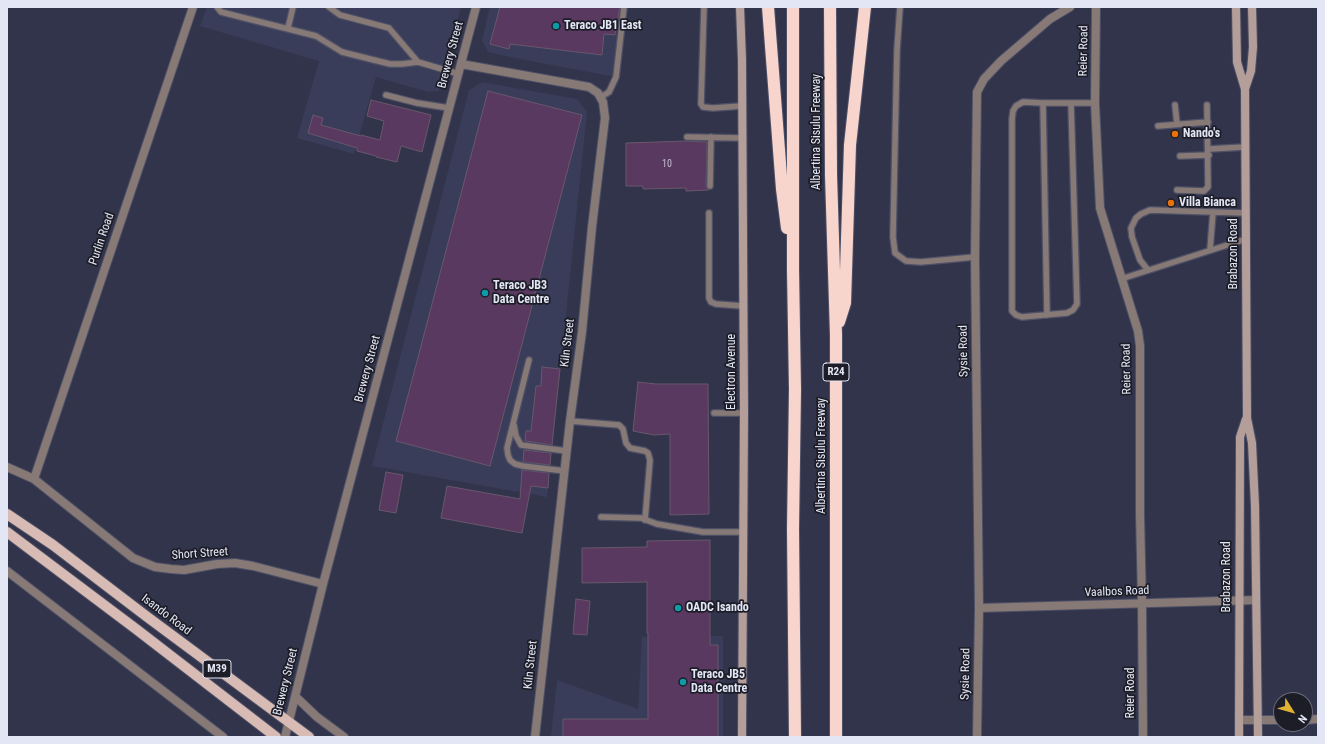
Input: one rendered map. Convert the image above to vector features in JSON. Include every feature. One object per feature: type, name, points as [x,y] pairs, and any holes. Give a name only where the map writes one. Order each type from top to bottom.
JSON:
[{"type":"highway","points":[[768,7],[782,189],[793,270]]},
{"type":"highway","name":"Albertina Sisulu Freeway","points":[[793,7],[793,270],[795,390],[793,537],[795,737]]},
{"type":"highway","name":"Albertina Sisulu Freeway","points":[[830,7],[831,176],[836,335],[836,737]]},
{"type":"highway","points":[[836,335],[845,303],[850,145],[865,7]]},
{"type":"main road","name":"Electron Avenue","points":[[740,7],[742,60],[744,306],[742,737]]},
{"type":"main road","name":"Brabazon Road","points":[[1236,7],[1237,62],[1245,89],[1247,418],[1252,443],[1256,514],[1258,737]]},
{"type":"main road","name":"Brabazon Road","points":[[1245,89],[1251,71],[1253,47],[1252,7]]},
{"type":"main road","name":"Brabazon Road","points":[[1239,737],[1240,437],[1247,418]]},
{"type":"main road","name":"Isando Road","points":[[7,514],[52,545],[309,737]]},
{"type":"main road","name":"M39","points":[[7,532],[276,737]]},
{"type":"street","name":"Purlin Road","points":[[34,479],[193,7]]},
{"type":"street","name":"Brewery Street","points":[[285,737],[323,584],[476,7]]},
{"type":"street","name":"Sysie Road","points":[[977,737],[979,608],[974,257],[976,99],[978,88],[984,79],[1001,61],[1050,19],[1070,7]]},
{"type":"street","name":"Reier Road","points":[[1096,7],[1095,103],[1100,208],[1138,331],[1140,346],[1140,514],[1143,737]]},
{"type":"street","points":[[461,64],[581,85],[594,89],[601,97]]},
{"type":"street","name":"Kiln Street","points":[[535,737],[605,118],[601,97]]},
{"type":"street","points":[[7,467],[34,479]]},
{"type":"street","name":"Short Street","points":[[34,479],[133,558],[154,567],[184,570],[217,564],[235,564],[254,566],[323,584]]},
{"type":"street","points":[[7,571],[223,737]]},
{"type":"street","name":"Vaalbos Road","points":[[979,608],[1256,600]]},
{"type":"street","points":[[296,697],[317,717],[344,737]]},
{"type":"street","points":[[1239,720],[1273,720]]},
{"type":"lane","points":[[217,7],[221,12],[316,36],[342,52],[390,64],[418,62],[459,74]]},
{"type":"lane","points":[[288,28],[293,7]]},
{"type":"lane","points":[[329,7],[340,15],[389,28],[418,62]]},
{"type":"lane","points":[[601,97],[609,92],[616,77],[624,7]]},
{"type":"lane","points":[[704,7],[701,104],[703,107],[713,108],[742,106]]},
{"type":"lane","points":[[900,7],[897,50],[893,237],[894,253],[906,261],[921,262],[974,257]]},
{"type":"lane","points":[[386,94],[417,103],[449,108]]},
{"type":"lane","points":[[1071,103],[1077,304],[1067,313],[1047,316],[1022,317],[1016,315],[1012,310],[1013,111],[1016,106],[1023,102],[1095,103]]},
{"type":"lane","points":[[1043,103],[1047,316]]},
{"type":"lane","points":[[1175,105],[1177,124]]},
{"type":"lane","points":[[1177,190],[1204,191],[1208,187],[1208,105]]},
{"type":"lane","points":[[1158,126],[1208,122]]},
{"type":"lane","points":[[688,136],[742,138]]},
{"type":"lane","points":[[710,186],[711,137]]},
{"type":"lane","points":[[1180,156],[1245,147]]},
{"type":"lane","points":[[1148,270],[1140,260],[1132,237],[1131,228],[1136,218],[1141,214],[1150,210],[1245,213]]},
{"type":"lane","points":[[1210,250],[1213,212]]},
{"type":"lane","points":[[709,213],[709,298],[716,304],[744,306]]},
{"type":"lane","points":[[1121,278],[1246,239]]},
{"type":"lane","points":[[529,360],[507,448],[508,455],[510,460],[523,466],[565,471]]},
{"type":"lane","points":[[714,413],[744,413]]},
{"type":"lane","points":[[570,420],[619,425],[624,429],[626,443],[630,448],[648,453],[650,460],[645,520]]},
{"type":"lane","points":[[514,423],[516,436],[521,445],[567,451]]},
{"type":"lane","points":[[601,517],[641,518],[657,524],[703,532],[742,532]]},
{"type":"shaded area","points":[[207,7],[461,7],[439,91],[428,92],[376,77],[354,154],[297,138],[319,61],[200,26]]},
{"type":"shaded area","name":"Teraco JB1 East","points":[[490,7],[627,7],[620,78],[488,52],[482,40]]},
{"type":"shaded area","points":[[482,82],[577,99],[587,112],[547,497],[372,466],[469,90]]},
{"type":"shaded area","name":"Teraco JB5 Data Centre","points":[[723,636],[723,737],[551,737],[557,680],[638,709],[642,637]]},
{"type":"building","name":"Teraco JB1 East","points":[[500,7],[620,7],[615,35],[604,34],[602,55],[510,44],[509,49],[490,44]]},
{"type":"building","name":"Teraco JB3 Data Centre","points":[[488,91],[582,115],[490,466],[396,441]]},
{"type":"building","points":[[371,100],[431,115],[422,152],[401,146],[397,162],[357,151],[357,148],[308,133],[313,115],[323,118],[321,125],[380,140],[384,121],[367,116]]},
{"type":"building","points":[[686,141],[707,142],[706,186],[709,190],[686,191],[686,188],[643,189],[643,186],[626,186],[626,143]]},
{"type":"building","points":[[542,367],[560,369],[552,445],[525,441],[526,431],[531,431],[536,386],[541,386]]},
{"type":"building","points":[[638,382],[656,384],[708,384],[709,514],[670,515],[670,434],[654,435],[633,431]]},
{"type":"building","points":[[524,450],[551,453],[550,465],[523,462]]},
{"type":"building","points":[[522,470],[549,473],[548,488],[531,486],[522,533],[441,518],[447,486],[520,499]]},
{"type":"building","points":[[386,472],[403,475],[396,513],[379,510]]},
{"type":"building","points":[[710,540],[710,645],[718,645],[718,737],[563,737],[563,719],[648,719],[647,582],[582,583],[582,548],[647,547],[647,541]]},
{"type":"building","points":[[576,599],[590,601],[587,635],[573,634]]},
{"type":"place","name":"Teraco JB1 East","points":[[556,26]]},
{"type":"place","name":"Nando's","points":[[1175,134]]},
{"type":"place","name":"Villa Bianca","points":[[1171,203]]},
{"type":"place","name":"Teraco JB3 Data Centre","points":[[485,293]]},
{"type":"place","name":"OADC Isando","points":[[678,608]]},
{"type":"place","name":"Teraco JB5 Data Centre","points":[[683,682]]}]
